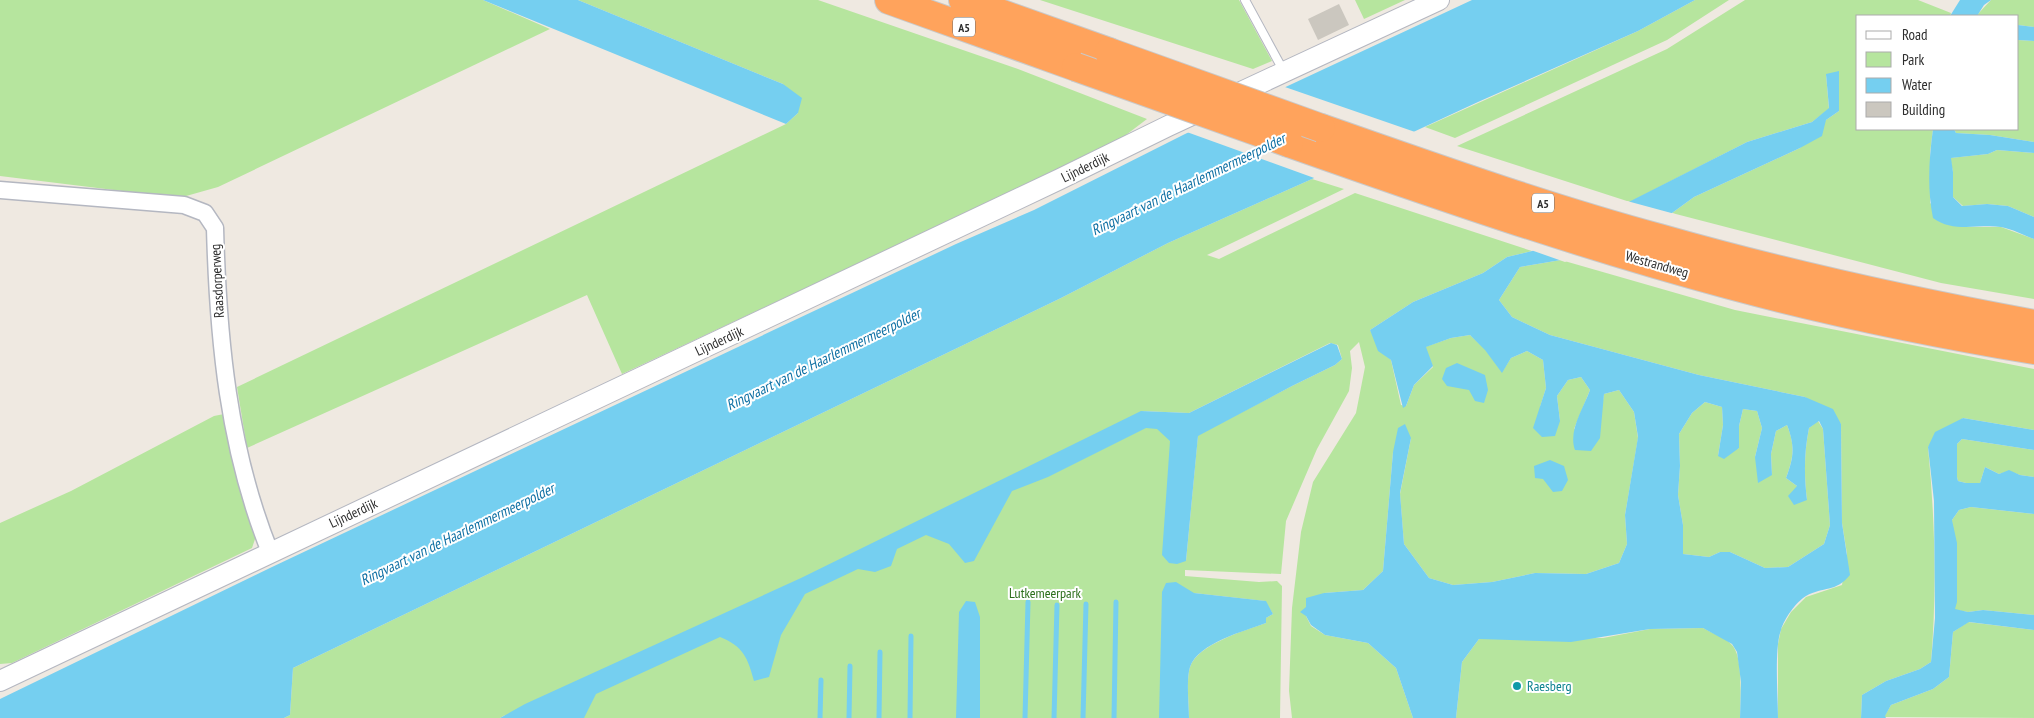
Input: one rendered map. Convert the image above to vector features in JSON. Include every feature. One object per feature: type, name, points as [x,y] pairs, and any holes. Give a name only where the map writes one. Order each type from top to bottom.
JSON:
[{"type":"highway","name":"Westrandweg","points":[[889,0],[1289,143],[1497,214],[1638,259],[1731,285],[1876,320],[2034,350]]},
{"type":"highway","name":"Westrandweg","points":[[962,0],[1494,188],[1657,238],[1875,293],[2034,324]]},
{"type":"street","name":"Lijnderdijk","points":[[0,681],[1439,0]]},
{"type":"street","name":"Raasdorperweg","points":[[0,190],[184,205],[205,213],[214,228],[221,351],[228,404],[249,494],[270,552]]},
{"type":"lane","points":[[1245,0],[1284,72]]},
{"type":"green space","points":[[0,0],[483,0],[550,29],[218,187],[179,198],[0,176]]},
{"type":"green space","points":[[578,0],[818,0],[1018,69],[1147,119],[1114,144],[622,374],[587,295],[247,448],[237,387],[786,124],[798,113],[783,84]]},
{"type":"green space","points":[[1040,0],[1239,0],[1272,61],[1253,69]]},
{"type":"green space","points":[[1355,0],[1405,0],[1364,19]]},
{"type":"green space","points":[[1695,0],[1729,0],[1667,40],[1455,138],[1425,127],[1638,31]]},
{"type":"green space","points":[[1745,0],[1918,0],[1951,13],[1950,15],[1856,15],[1856,130],[1933,130],[1930,153],[1930,203],[1962,227],[2001,227],[2034,239],[2034,299],[1941,283],[1672,213],[1694,197],[1800,148],[1826,120],[1839,111],[1826,74],[1829,109],[1812,122],[1747,142],[1630,202],[1457,146],[1667,49]]},
{"type":"green space","points":[[1991,0],[2034,0],[2034,27],[2019,25],[2019,15],[1977,15]]},
{"type":"green space","points":[[2019,40],[2034,41],[2034,142],[1990,135],[1956,133],[1954,130],[2019,130]]},
{"type":"green space","points":[[1997,150],[2034,153],[2034,217],[2008,206],[1987,204],[1963,206],[1953,197],[1953,172],[1950,158],[1988,154]]},
{"type":"green space","name":"Lutkemeerpark","points":[[1312,179],[1344,189],[1207,255],[1219,259],[1355,193],[1532,251],[1507,257],[1483,273],[1413,302],[1370,330],[1383,353],[1391,360],[1401,405],[1406,406],[1414,385],[1433,367],[1425,347],[1451,338],[1470,335],[1485,349],[1502,372],[1511,358],[1527,351],[1543,360],[1546,388],[1540,407],[1560,421],[1557,396],[1568,380],[1581,377],[1590,390],[1574,429],[1601,414],[1604,394],[1619,390],[1634,412],[1638,438],[1625,515],[1627,544],[1619,563],[1586,574],[1535,573],[1492,582],[1453,585],[1429,578],[1404,544],[1400,494],[1411,438],[1393,452],[1383,571],[1363,590],[1324,593],[1306,616],[1311,626],[1325,635],[1368,643],[1396,668],[1413,718],[1292,718],[1289,691],[1292,608],[1301,532],[1313,482],[1356,413],[1365,367],[1359,342],[1350,351],[1352,368],[1349,391],[1317,449],[1286,521],[1281,574],[1185,570],[1185,576],[1259,582],[1277,581],[1282,586],[1280,718],[1189,718],[1188,678],[1190,667],[1195,659],[1202,652],[1223,639],[1266,623],[1266,618],[1273,614],[1265,601],[1194,593],[1169,718],[503,718],[505,715],[500,718],[284,718],[290,715],[293,668],[1061,298],[1168,243]],"holes":[[[1330,343],[1338,345],[1342,359],[1335,365],[1198,435],[1186,561],[1171,425],[1141,414],[1141,411],[1189,413]]]},
{"type":"green space","points":[[1561,260],[1735,310],[2034,369],[2034,430],[1963,418],[1928,447],[1934,555],[1934,609],[1931,662],[1920,669],[1886,681],[1862,695],[1861,718],[1778,718],[1778,644],[1781,629],[1791,612],[1806,597],[1842,585],[1847,554],[1842,523],[1841,424],[1805,397],[1699,375],[1550,335],[1512,317],[1499,300],[1520,267]]},
{"type":"green space","points":[[1705,402],[1722,407],[1723,425],[1718,456],[1739,448],[1739,426],[1743,409],[1757,411],[1762,428],[1755,457],[1772,475],[1771,454],[1776,431],[1787,425],[1792,451],[1791,464],[1786,478],[1797,486],[1807,500],[1805,464],[1807,437],[1809,428],[1818,421],[1823,429],[1830,525],[1824,544],[1788,567],[1765,568],[1730,552],[1720,552],[1709,557],[1683,554],[1683,525],[1678,495],[1680,466],[1679,434],[1692,413]]},
{"type":"green space","points":[[224,414],[256,536],[252,548],[12,663],[0,664],[0,523],[71,491],[214,416]]},
{"type":"green space","points":[[1962,439],[2034,450],[2034,477],[2009,471],[1999,474],[1985,467],[1980,483],[1958,481],[1957,444]]},
{"type":"green space","points":[[1971,507],[2034,514],[2034,615],[1983,610],[1968,612],[1955,610],[1952,520],[1959,510]]},
{"type":"green space","points":[[1968,622],[2034,630],[2034,718],[1884,717],[1891,705],[1933,689],[1949,677],[1953,632]]},
{"type":"green space","points":[[1703,628],[1725,639],[1735,650],[1740,668],[1740,718],[1456,718],[1462,662],[1479,639],[1603,638],[1650,629]]},
{"type":"water","points":[[483,0],[578,0],[783,84],[802,98],[798,113],[786,124]]},
{"type":"water","name":"Ringvaart van de Haarlemmermeerpolder","points":[[1472,0],[1695,0],[1638,31],[1168,243],[1061,298],[293,668],[290,715],[284,718],[0,718],[0,699],[272,567],[956,244],[1034,210],[1185,134]]},
{"type":"water","points":[[1960,0],[1991,0],[1984,5],[1978,15],[1951,15]]},
{"type":"water","points":[[2019,25],[2034,27],[2034,41],[2019,40]]},
{"type":"water","points":[[1839,71],[1839,111],[1826,120],[1822,136],[1694,197],[1672,213],[1561,260],[1520,267],[1499,300],[1512,317],[1550,335],[1699,375],[1805,397],[1833,409],[1841,424],[1842,523],[1850,575],[1845,581],[1834,587],[1806,596],[1794,606],[1785,621],[1781,630],[1778,648],[1778,718],[1740,718],[1741,682],[1737,652],[1732,644],[1703,628],[1650,629],[1571,642],[1479,639],[1462,662],[1456,718],[1413,718],[1396,668],[1368,643],[1325,635],[1311,625],[1306,616],[1300,612],[1306,607],[1306,598],[1324,593],[1363,590],[1383,571],[1393,452],[1398,428],[1405,424],[1411,438],[1400,493],[1404,544],[1429,578],[1453,585],[1492,582],[1535,573],[1586,574],[1619,563],[1627,544],[1625,515],[1638,437],[1634,412],[1619,390],[1604,394],[1600,438],[1591,451],[1575,450],[1573,435],[1580,412],[1590,390],[1581,377],[1568,380],[1557,396],[1560,421],[1555,436],[1542,437],[1533,428],[1546,388],[1543,360],[1527,351],[1511,358],[1502,373],[1485,350],[1470,335],[1451,338],[1426,347],[1433,366],[1414,385],[1406,406],[1403,408],[1391,360],[1378,351],[1370,330],[1413,302],[1483,273],[1507,257],[1532,251],[1747,142],[1812,122],[1829,108],[1826,74]],"holes":[[[1705,402],[1722,407],[1723,425],[1718,456],[1724,459],[1739,448],[1739,426],[1743,409],[1757,411],[1762,428],[1755,457],[1758,483],[1772,475],[1771,454],[1776,431],[1787,425],[1792,452],[1791,464],[1786,478],[1797,486],[1788,496],[1794,505],[1807,500],[1805,464],[1809,428],[1819,421],[1823,429],[1830,525],[1824,544],[1788,567],[1765,568],[1730,552],[1720,552],[1709,557],[1683,554],[1683,525],[1678,495],[1680,466],[1679,434],[1692,413]]]},
{"type":"water","points":[[1933,130],[1954,130],[1956,133],[1990,135],[2034,142],[2034,153],[1997,150],[1988,154],[1951,158],[1953,197],[1962,206],[1987,204],[2008,206],[2034,217],[2034,239],[2001,227],[1957,227],[1941,223],[1933,218],[1929,174]]},
{"type":"water","points":[[1331,343],[1337,345],[1342,359],[1335,365],[1198,436],[1186,561],[1177,564],[1169,563],[1162,555],[1170,441],[1157,429],[1146,428],[1048,477],[1012,491],[974,561],[965,563],[949,544],[926,535],[897,549],[891,566],[875,572],[858,569],[805,594],[781,635],[769,677],[754,681],[747,659],[734,644],[720,637],[596,694],[584,718],[500,718],[525,704],[801,578],[1141,411],[1189,413]]},
{"type":"water","points":[[1457,363],[1485,375],[1488,390],[1484,403],[1475,401],[1469,390],[1447,386],[1442,379],[1446,368]]},
{"type":"water","points":[[1963,418],[2034,430],[2034,450],[1962,439],[1957,444],[1957,477],[1958,481],[1980,483],[1985,467],[1999,474],[2009,470],[2020,475],[2034,477],[2034,514],[1971,507],[1959,510],[1952,520],[1957,543],[1957,602],[1955,609],[1968,612],[1983,610],[2034,615],[2034,630],[1969,622],[1953,632],[1949,677],[1933,689],[1891,705],[1885,716],[1886,718],[1861,718],[1862,695],[1886,681],[1920,669],[1931,662],[1935,618],[1934,501],[1928,447],[1935,432]]},
{"type":"water","points":[[1550,460],[1564,466],[1568,480],[1562,491],[1553,492],[1543,479],[1535,478],[1534,466]]},
{"type":"water","points":[[1176,582],[1194,593],[1266,601],[1273,614],[1266,618],[1266,623],[1223,639],[1202,651],[1190,667],[1189,672],[1189,718],[1159,718],[1162,592],[1166,583]]},
{"type":"water","points":[[966,601],[975,602],[980,617],[980,718],[956,718],[959,612]]},
{"type":"pier","points":[[1282,86],[1418,133],[1317,179],[1184,131]]},
{"type":"pier","points":[[1627,201],[1675,214],[1565,262],[1528,249]]},
{"type":"building","points":[[1339,4],[1349,25],[1318,40],[1308,19]]},
{"type":"waterway","points":[[1025,718],[1028,602]]},
{"type":"waterway","points":[[1114,718],[1116,602]]},
{"type":"waterway","points":[[1083,718],[1086,604]]},
{"type":"waterway","points":[[1054,718],[1057,605]]},
{"type":"waterway","points":[[910,718],[911,636]]},
{"type":"waterway","points":[[879,718],[880,652]]},
{"type":"waterway","points":[[849,718],[850,666]]},
{"type":"waterway","points":[[820,718],[821,680]]},
{"type":"place","name":"Raesberg","points":[[1517,686]]}]
